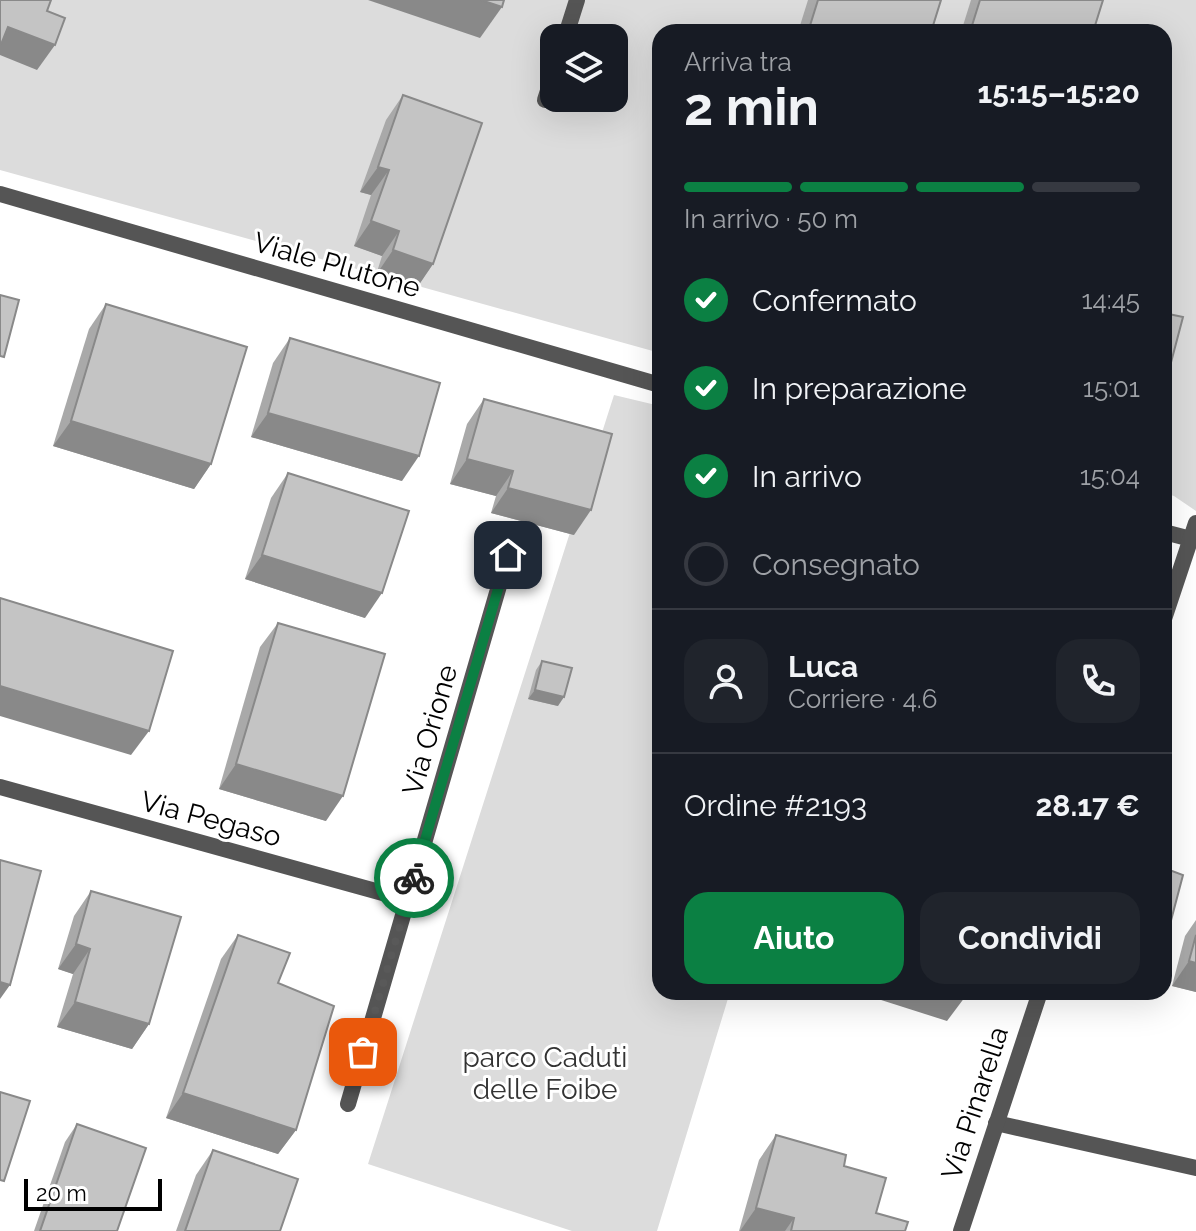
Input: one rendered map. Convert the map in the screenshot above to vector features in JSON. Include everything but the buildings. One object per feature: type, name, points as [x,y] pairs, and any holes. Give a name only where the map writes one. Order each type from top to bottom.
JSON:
[{"type":"street","points":[[569,24],[577,0]]},
{"type":"street","name":"Viale Plutone","points":[[0,194],[652,383]]},
{"type":"street","points":[[1172,532],[1194,531],[1172,596]]},
{"type":"street","name":"Via Orione","points":[[348,1104],[508,555]]},
{"type":"street","name":"Via Pegaso","points":[[0,787],[408,900]]},
{"type":"street","name":"Via Pinarella","points":[[961,1231],[1037,1000]]},
{"type":"street","points":[[996,1123],[1196,1168]]},
{"type":"green space","points":[[0,0],[1196,0],[1196,511],[1172,495],[1172,24],[652,24],[652,351],[0,170]]},
{"type":"green space","name":"parco Caduti delle Foibe","points":[[614,395],[652,404],[652,1000],[728,1000],[657,1231],[572,1231],[368,1164]]},
{"type":"way so far","points":[[363,1052],[414,878]]},
{"type":"route","points":[[414,878],[508,555]]}]
